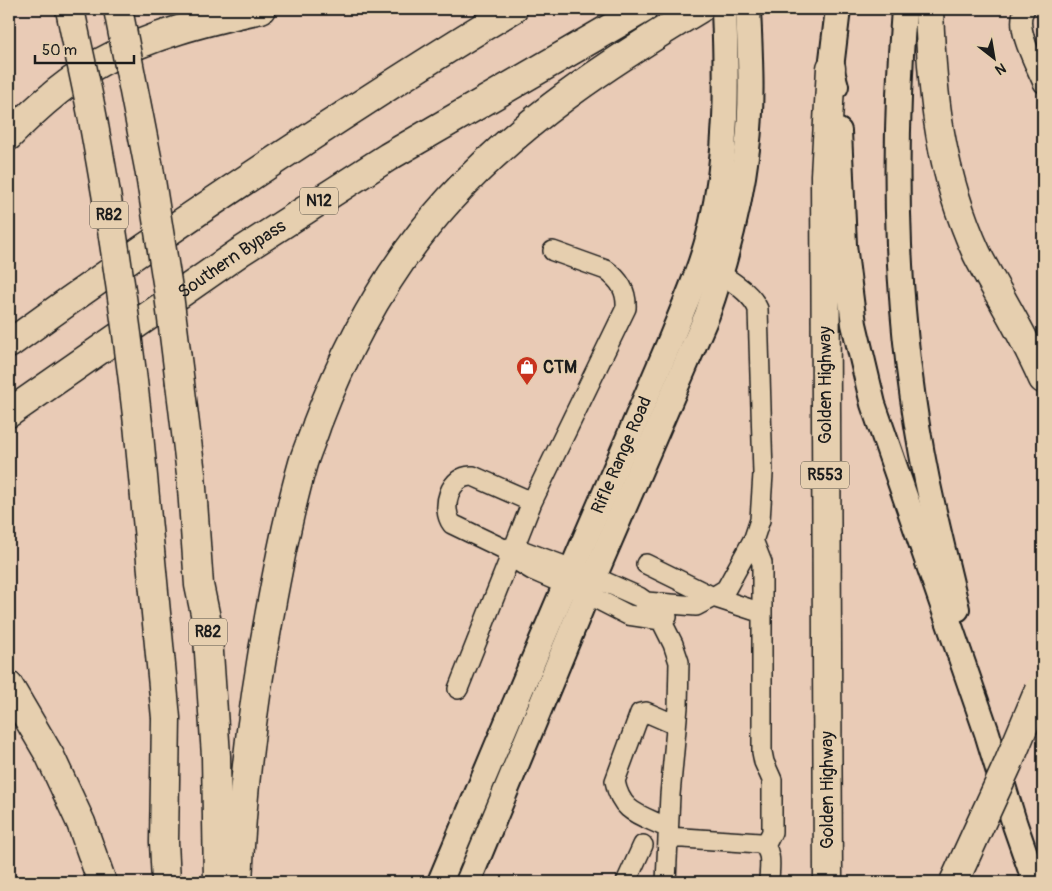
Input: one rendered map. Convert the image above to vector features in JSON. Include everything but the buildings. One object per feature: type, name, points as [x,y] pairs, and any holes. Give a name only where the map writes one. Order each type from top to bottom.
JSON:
[{"type":"highway","name":"R82","points":[[70,9],[100,157],[130,355],[138,424],[166,718],[164,842],[166,882]]},
{"type":"highway","name":"R82","points":[[118,9],[149,168],[169,295],[191,474],[200,585],[207,623],[216,756],[218,882]]},
{"type":"highway","points":[[9,136],[41,105],[100,63],[155,38],[198,24],[261,9]]},
{"type":"highway","points":[[9,344],[198,211],[395,82],[513,9]]},
{"type":"highway","name":"Southern Bypass","points":[[9,414],[240,252],[339,188],[396,152],[643,9]]},
{"type":"highway","points":[[238,882],[258,672],[280,561],[303,462],[333,382],[353,339],[386,284],[421,236],[449,201],[485,163],[520,131],[570,94],[638,47],[699,9]]},
{"type":"highway","points":[[929,9],[937,122],[960,213],[978,255],[1043,379]]},
{"type":"highway","name":"Golden Highway","points":[[828,882],[825,175],[831,68]]},
{"type":"highway","points":[[954,882],[1008,764],[1041,685]]},
{"type":"highway","points":[[9,686],[50,756],[81,823],[102,882]]},
{"type":"main road","name":"Rifle Range Road","points":[[440,882],[568,576],[649,391],[688,296],[711,228],[725,138],[724,9]]},
{"type":"main road","name":"Rifle Range Road","points":[[468,882],[591,585],[707,315],[721,274],[737,218],[748,148],[750,94],[748,9]]},
{"type":"main road","name":"Golden Highway","points":[[831,68],[838,9]]},
{"type":"main road","points":[[904,9],[898,85],[896,179],[899,272],[904,328],[913,400],[927,480],[987,733]]},
{"type":"main road","points":[[831,68],[840,110],[839,149],[844,245],[854,324],[873,404],[987,733],[1015,825],[1036,882]]},
{"type":"lane","points":[[1026,9],[1022,13],[1022,30],[1026,44],[1043,82]]},
{"type":"lane","points":[[458,689],[509,551],[626,308],[625,291],[613,275],[606,270],[552,251]]},
{"type":"lane","points":[[532,502],[473,476],[463,478],[455,484],[449,494],[446,505],[452,524],[568,576],[646,602],[696,606],[726,589],[753,540],[760,520],[763,474],[758,309],[748,294],[721,274]]},
{"type":"lane","points":[[753,540],[762,564],[762,752],[772,780],[772,832],[765,846]]},
{"type":"lane","points":[[646,564],[713,597],[762,613]]},
{"type":"lane","points":[[591,585],[628,614],[661,620],[684,605]]},
{"type":"lane","points":[[646,602],[661,620],[674,644],[679,662],[666,882]]},
{"type":"lane","points":[[676,725],[646,712],[640,712],[615,781],[617,793],[627,808],[668,833],[755,842],[765,846],[769,854],[769,882]]},
{"type":"lane","points":[[626,882],[643,845]]},
{"type":"place","name":"CTM","points":[[527,386]]}]
